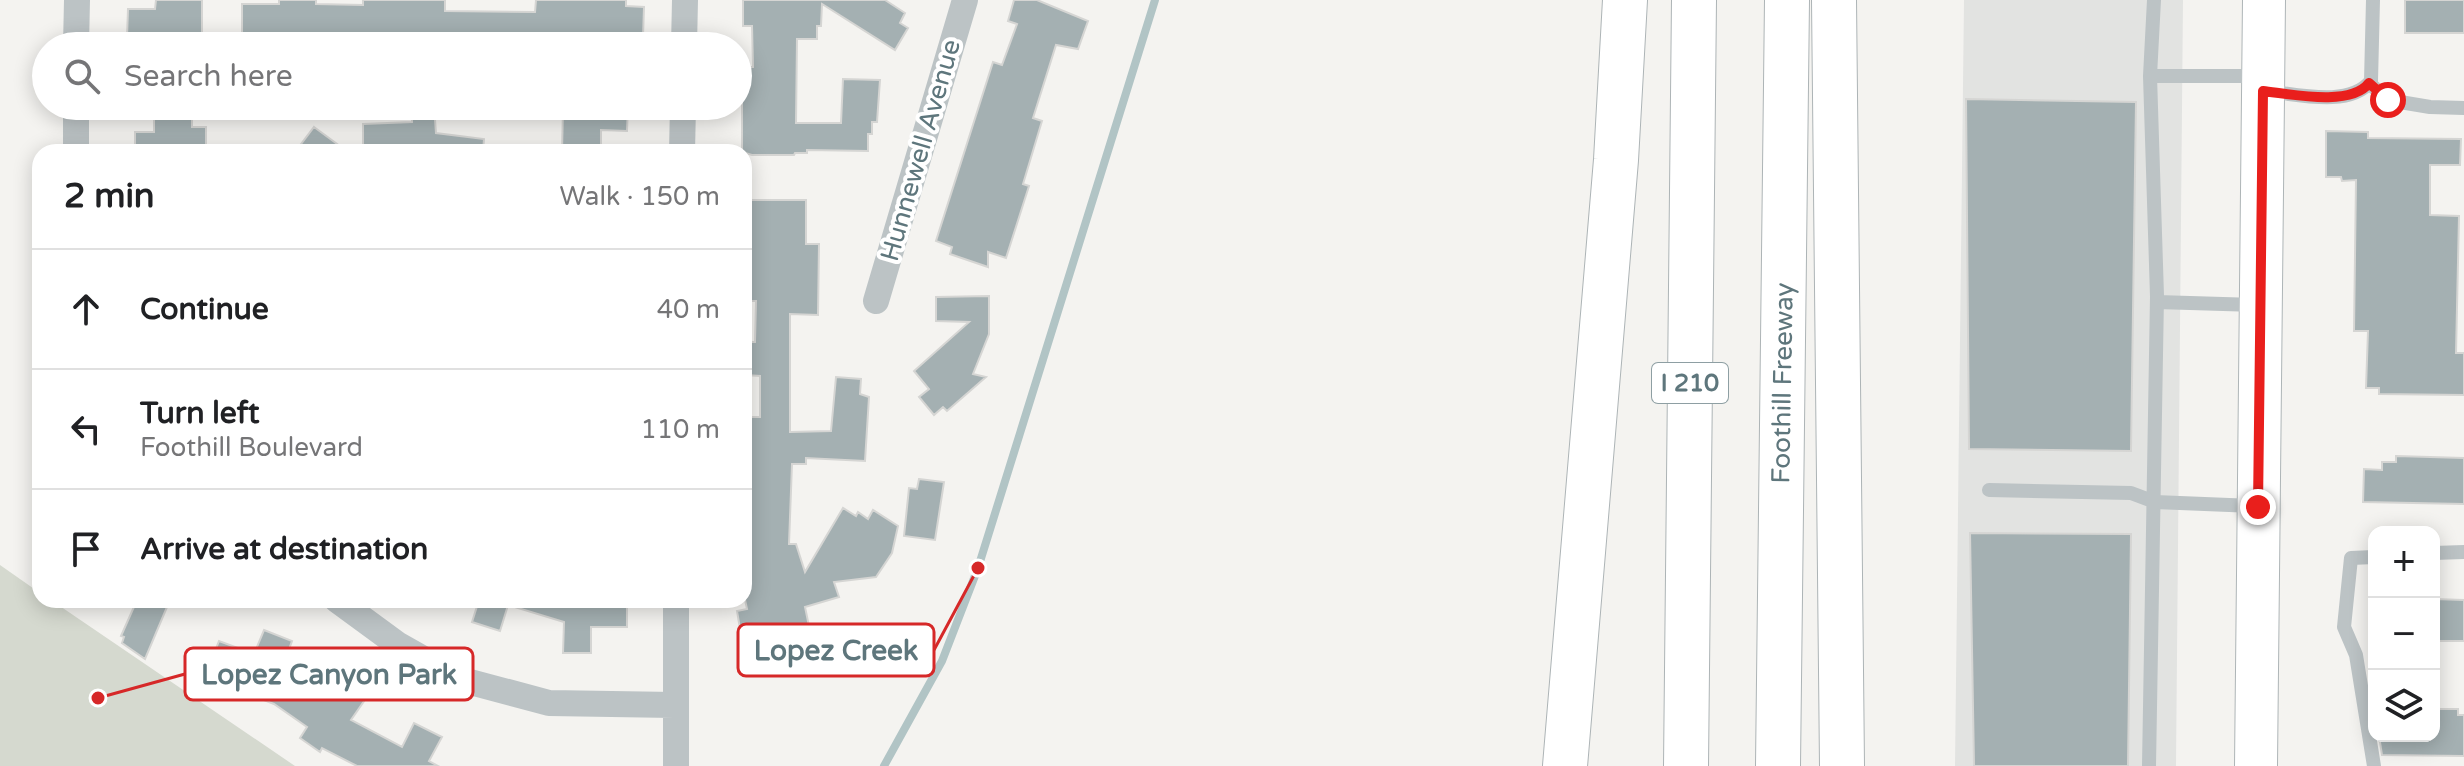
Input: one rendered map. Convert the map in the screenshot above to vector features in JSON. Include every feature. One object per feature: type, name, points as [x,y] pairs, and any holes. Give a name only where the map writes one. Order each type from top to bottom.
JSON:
[{"type":"highway","points":[[1565,766],[1616,160],[1625,0]]},
{"type":"highway","name":"I 210","points":[[1686,766],[1694,0]]},
{"type":"highway","name":"Foothill Freeway","points":[[1778,766],[1787,0]]},
{"type":"highway","points":[[1834,0],[1842,766]]},
{"type":"highway","points":[[1780,565],[1790,766]]},
{"type":"main road","points":[[2256,766],[2264,0]]},
{"type":"street","points":[[76,32],[77,0]]},
{"type":"street","points":[[684,32],[685,0]]},
{"type":"street","name":"Hunnewell Avenue","points":[[876,301],[965,0]]},
{"type":"street","points":[[76,120],[76,144]]},
{"type":"street","points":[[682,144],[683,120]]},
{"type":"street","points":[[348,608],[397,644],[459,679],[549,703],[674,705]]},
{"type":"street","points":[[676,608],[676,766]]},
{"type":"lane","points":[[2149,766],[2157,302],[2150,76],[2154,0]]},
{"type":"lane","points":[[2150,76],[2263,84],[2345,96],[2364,90],[2369,83],[2373,0]]},
{"type":"lane","points":[[2369,83],[2388,100],[2430,107],[2464,108]]},
{"type":"lane","points":[[2157,302],[2261,305]]},
{"type":"lane","points":[[1989,490],[2131,493],[2155,502],[2258,507]]},
{"type":"lane","points":[[2440,553],[2464,552]]},
{"type":"lane","points":[[2368,557],[2351,558],[2344,627],[2356,655],[2374,766]]},
{"type":"shaded area","points":[[1964,0],[2183,0],[2176,766],[1955,766]]},
{"type":"shaded area","points":[[0,565],[32,587],[32,608],[63,608],[295,766],[0,766]]},
{"type":"building","points":[[156,0],[202,0],[202,32],[127,32],[128,9],[155,9]]},
{"type":"building","points":[[279,0],[363,5],[363,0],[445,0],[445,11],[535,12],[536,0],[626,0],[626,6],[644,7],[643,32],[242,32],[242,4],[279,4]]},
{"type":"building","points":[[743,0],[885,0],[905,13],[900,23],[908,28],[895,50],[822,4],[817,39],[797,39],[796,123],[841,123],[843,79],[880,80],[877,122],[872,122],[872,134],[868,134],[868,151],[807,150],[807,153],[794,155],[752,155],[752,144],[742,144],[742,120],[752,120],[753,67],[752,26],[743,26]]},
{"type":"building","points":[[1014,0],[1037,0],[1088,21],[1078,49],[1056,45],[1033,118],[1042,121],[1023,184],[1029,186],[1006,258],[988,252],[988,267],[950,254],[952,247],[936,241],[993,62],[1002,65],[1017,24],[1008,21]]},
{"type":"building","points":[[2405,0],[2464,0],[2464,33],[2405,33]]},
{"type":"building","points":[[1966,99],[2136,102],[2131,451],[1969,449]]},
{"type":"building","points":[[154,120],[192,120],[192,127],[206,127],[206,144],[135,144],[135,132],[154,132]]},
{"type":"building","points":[[435,120],[436,133],[484,139],[484,144],[363,144],[363,124]]},
{"type":"building","points":[[563,120],[627,120],[627,131],[601,130],[601,144],[562,144]]},
{"type":"building","points":[[314,127],[337,144],[301,144]]},
{"type":"building","points":[[2326,131],[2368,132],[2368,138],[2461,139],[2460,165],[2430,165],[2430,215],[2459,216],[2456,353],[2464,353],[2464,395],[2379,394],[2379,388],[2366,388],[2368,331],[2354,331],[2356,180],[2326,177]]},
{"type":"building","points":[[752,200],[806,200],[806,244],[819,244],[818,315],[790,314],[790,432],[831,431],[836,377],[861,379],[860,394],[869,397],[865,461],[806,458],[806,464],[792,464],[789,544],[796,544],[805,572],[843,508],[868,519],[873,510],[898,526],[892,553],[876,577],[834,582],[839,597],[805,607],[810,631],[766,641],[753,641],[751,633],[741,635],[737,611],[752,608],[752,417],[760,417],[760,376],[752,375],[756,301],[752,301]]},
{"type":"building","points":[[989,296],[989,334],[973,374],[986,377],[947,411],[943,407],[934,415],[919,397],[929,389],[914,371],[969,322],[936,321],[936,297]]},
{"type":"building","points":[[2396,456],[2464,458],[2464,504],[2363,502],[2364,469],[2382,470],[2382,462],[2396,462]]},
{"type":"building","points":[[919,479],[944,482],[935,540],[904,536],[909,488],[917,489]]},
{"type":"building","points":[[1970,533],[2131,534],[2128,766],[1974,766]]},
{"type":"building","points":[[2440,599],[2464,600],[2464,641],[2440,641]]},
{"type":"building","points":[[133,608],[167,608],[145,659],[122,643],[124,637],[121,636]]},
{"type":"building","points":[[476,608],[507,608],[500,631],[472,622]]},
{"type":"building","points":[[518,608],[627,608],[627,627],[591,627],[591,653],[563,653],[564,622]]},
{"type":"building","points":[[264,630],[292,641],[284,663],[331,696],[344,677],[369,694],[351,720],[402,747],[414,723],[442,737],[429,761],[438,766],[357,766],[322,748],[320,752],[300,738],[307,727],[274,704],[205,677],[219,641],[254,654]]},
{"type":"building","points":[[2440,709],[2458,709],[2458,715],[2464,715],[2464,756],[2382,755],[2380,742],[2440,742]]},
{"type":"waterway","points":[[884,766],[942,661],[978,568],[1155,0]]},
{"type":"place","name":"Lopez Creek","points":[[978,568]]},
{"type":"place","name":"Lopez Canyon Park","points":[[98,698]]},
{"type":"route","points":[[2258,507],[2263,91],[2345,96],[2364,90],[2369,83],[2388,100]]}]
